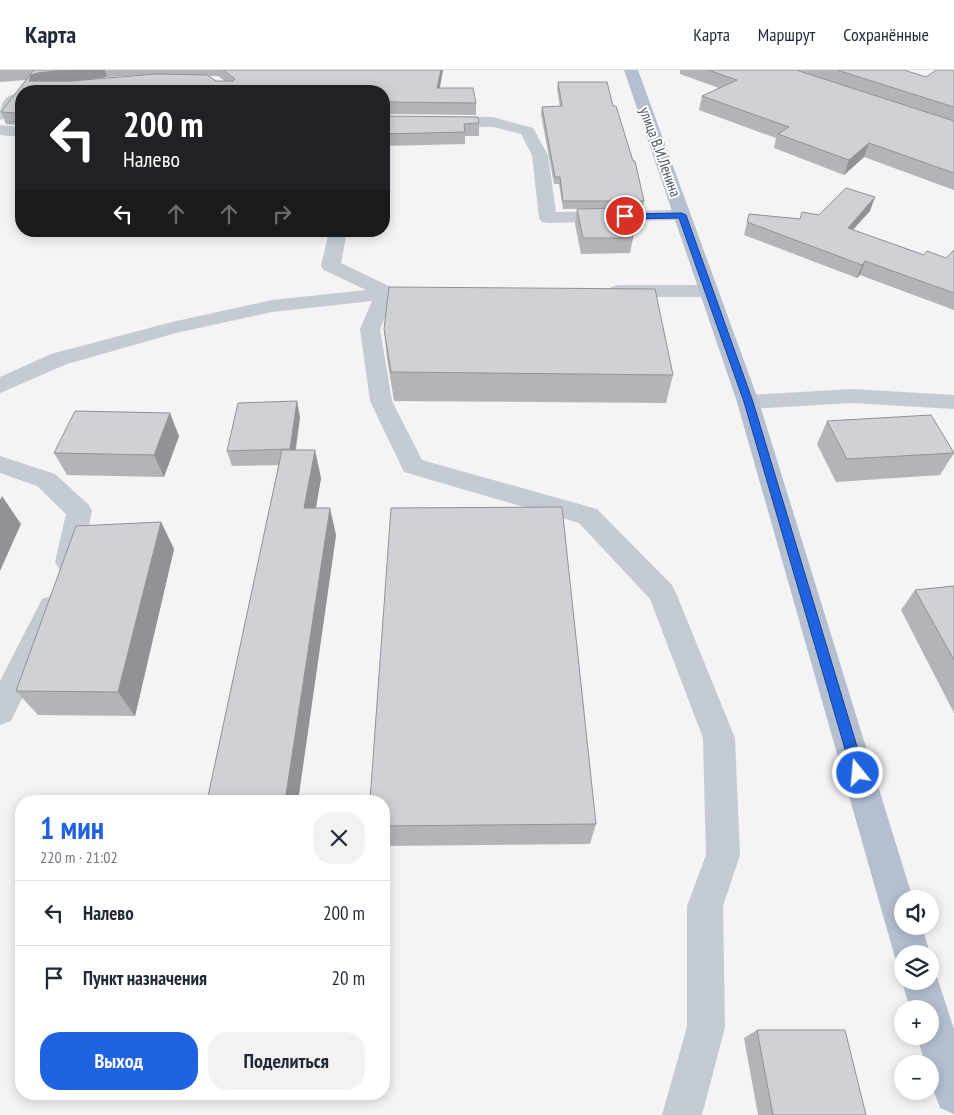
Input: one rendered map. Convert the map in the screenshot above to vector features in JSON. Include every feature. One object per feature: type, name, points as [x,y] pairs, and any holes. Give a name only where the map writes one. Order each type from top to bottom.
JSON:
[{"type":"main road","name":"улица В.И.Ленина","points":[[631,70],[748,402],[894,894]]},
{"type":"main road","points":[[939,1043],[954,1094]]},
{"type":"street","points":[[0,114],[15,98]]},
{"type":"street","points":[[390,121],[492,122],[527,131],[540,155],[548,218],[682,215]]},
{"type":"street","points":[[0,130],[15,131]]},
{"type":"street","points":[[337,237],[331,266],[386,292]]},
{"type":"street","points":[[601,291],[709,291]]},
{"type":"street","points":[[386,292],[370,329],[371,338],[381,401],[413,466],[588,516],[662,593],[719,738],[723,855],[705,906],[706,1027],[682,1115]]},
{"type":"street","points":[[0,386],[59,359],[172,328],[272,306],[386,292],[415,292]]},
{"type":"street","points":[[748,402],[852,396],[954,402]]},
{"type":"street","points":[[0,464],[46,480],[79,511],[62,588],[0,711]]},
{"type":"building","points":[[34,70],[65,70],[37,73],[31,75],[29,81],[71,81],[156,74],[207,75],[216,81],[233,81],[235,79],[223,70],[441,70],[437,88],[473,88],[476,103],[390,102],[390,85],[22,85]]},
{"type":"building","points":[[708,70],[796,70],[954,121],[954,173],[869,143],[849,160],[778,134],[789,127],[702,96],[737,80]]},
{"type":"building","points":[[837,70],[904,70],[926,77],[936,70],[954,70],[954,107]]},
{"type":"building","points":[[558,82],[607,82],[613,106],[616,106],[633,161],[635,161],[644,201],[563,201],[560,177],[555,177],[542,107],[562,106]]},
{"type":"building","points":[[15,94],[15,113],[1,112]]},
{"type":"building","points":[[390,116],[478,117],[479,123],[464,124],[465,132],[390,134]]},
{"type":"building","points":[[846,188],[875,197],[848,228],[924,255],[927,251],[946,258],[954,250],[954,293],[865,261],[862,265],[747,222],[749,214],[800,219],[802,212],[819,215]]},
{"type":"building","points":[[625,208],[633,238],[583,238],[577,209]]},
{"type":"building","points":[[389,287],[655,289],[673,375],[391,372],[384,329]]},
{"type":"building","points":[[297,401],[290,449],[227,451],[238,403]]},
{"type":"building","points":[[75,411],[170,413],[154,455],[54,453]]},
{"type":"building","points":[[931,415],[954,453],[847,459],[827,421]]},
{"type":"building","points":[[282,450],[315,450],[304,508],[330,508],[286,795],[208,795]]},
{"type":"building","points":[[562,507],[596,824],[390,826],[390,795],[370,795],[391,508]]},
{"type":"building","points":[[161,522],[118,692],[16,691],[76,526]]},
{"type":"building","points":[[954,586],[954,660],[915,590]]},
{"type":"building","points":[[757,1030],[845,1030],[866,1115],[773,1115]]},
{"type":"route","points":[[625,216],[682,215],[748,402],[858,773]]}]
